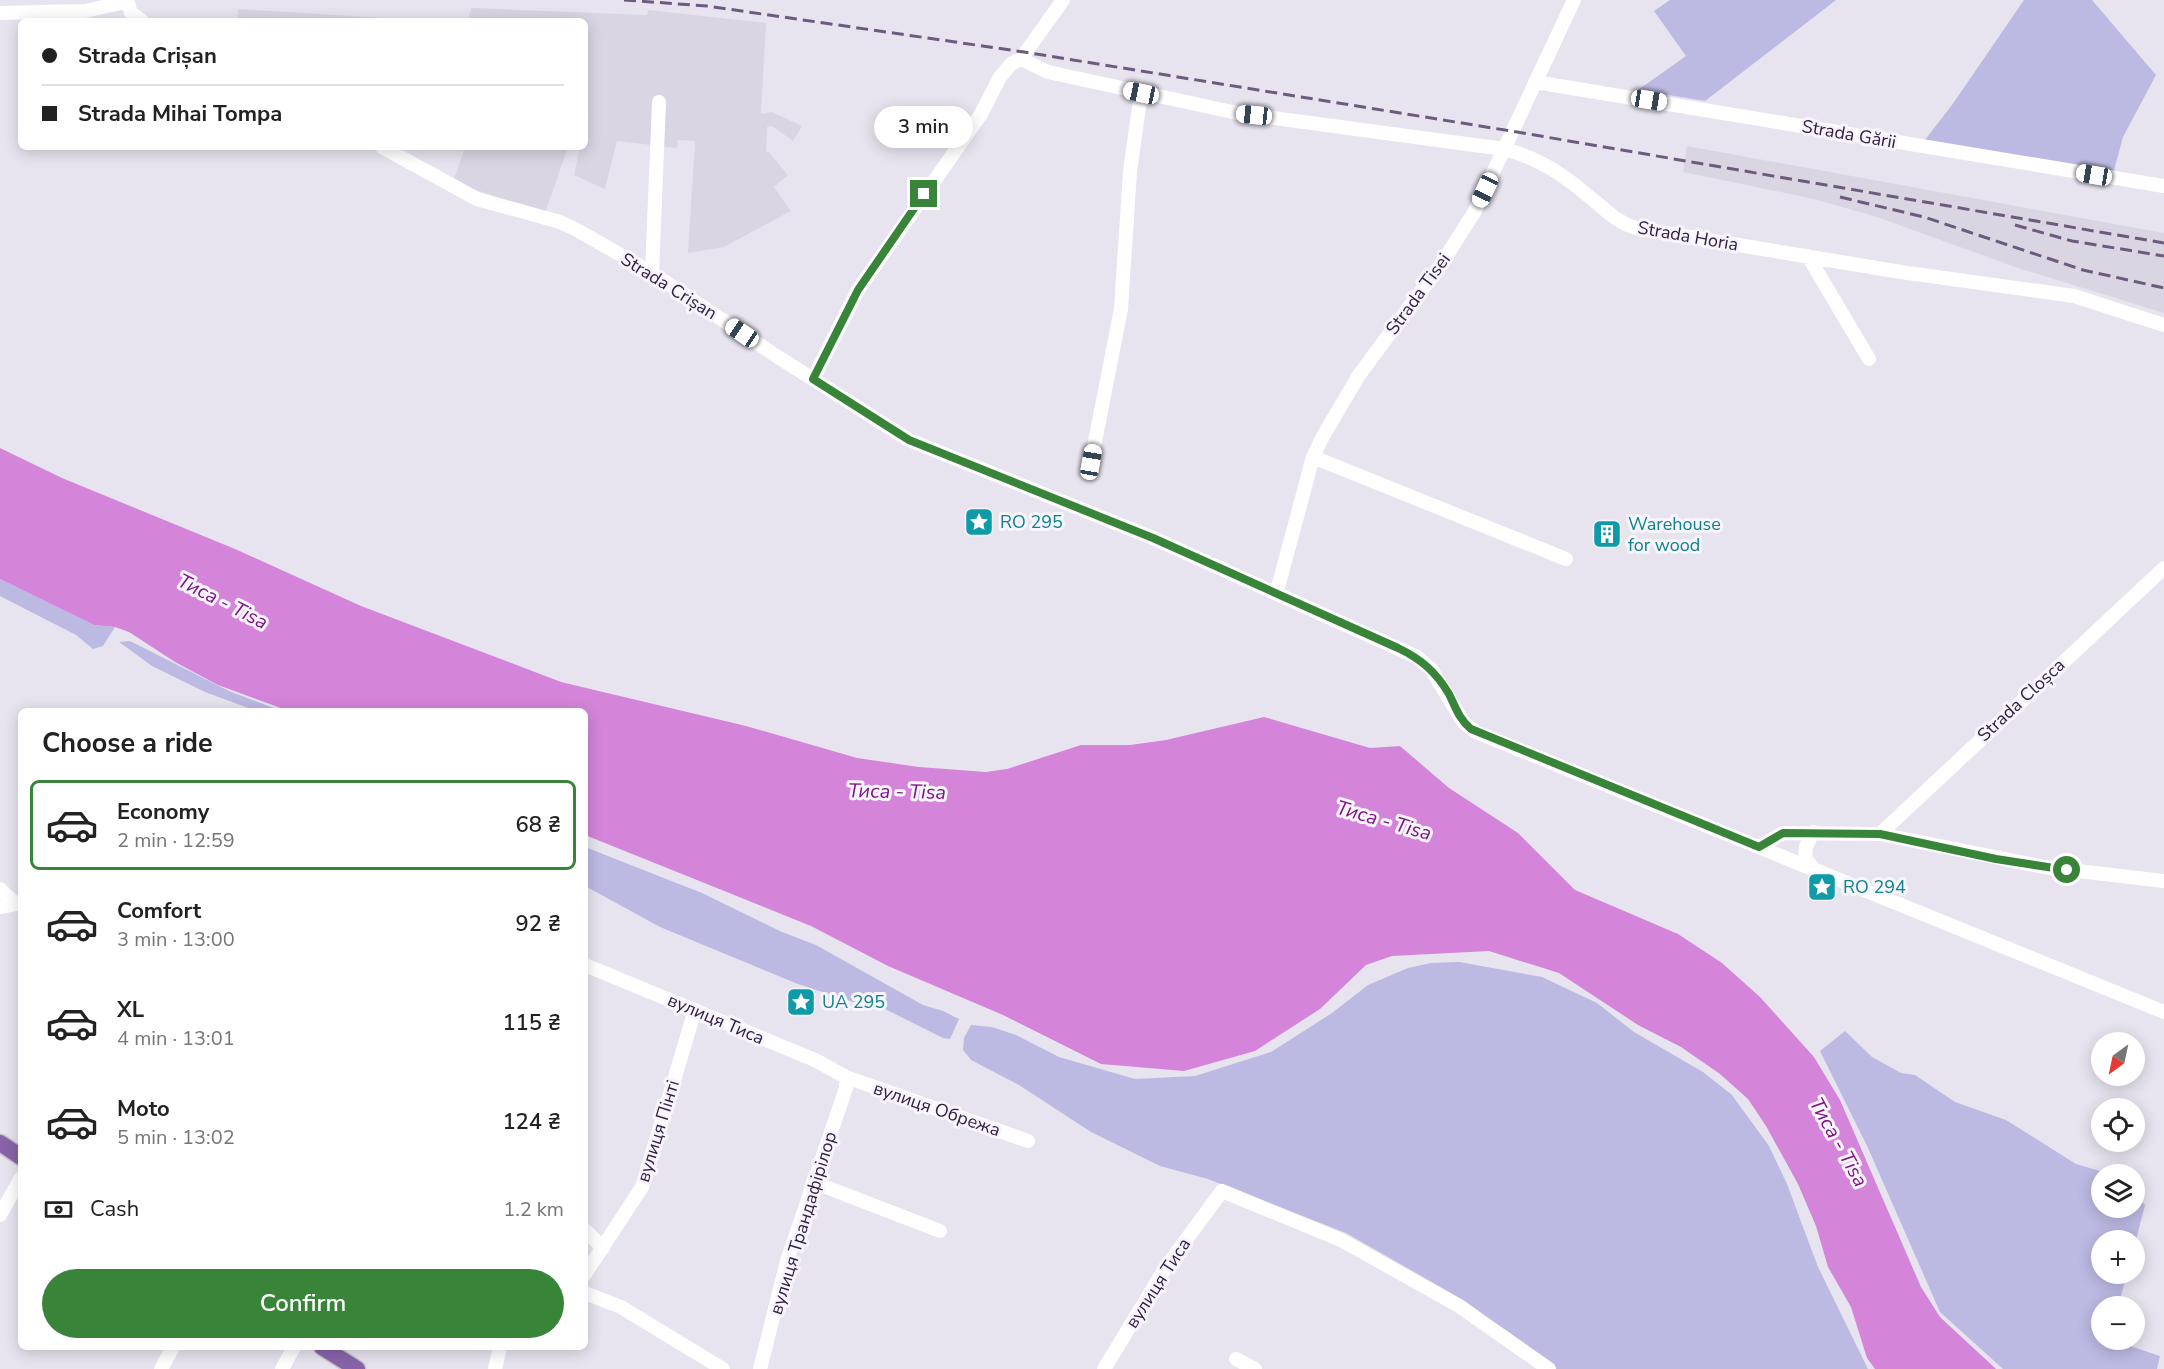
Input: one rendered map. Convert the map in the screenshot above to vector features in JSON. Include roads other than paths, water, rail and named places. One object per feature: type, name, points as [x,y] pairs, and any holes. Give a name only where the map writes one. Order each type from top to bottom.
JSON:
[{"type":"main road","points":[[0,1143],[18,1154]]},
{"type":"main road","points":[[327,1350],[357,1369]]},
{"type":"street","points":[[813,379],[858,290],[981,114],[1000,77],[1011,64],[1022,59],[1063,0]]},
{"type":"street","name":"Strada Tisei","points":[[1276,591],[1313,458],[1359,375],[1459,238],[1475,211],[1574,0]]},
{"type":"street","points":[[0,13],[85,11],[127,1],[131,13],[138,18]]},
{"type":"street","name":"Strada Horia","points":[[1022,59],[1048,72],[1237,113],[1524,154],[1558,172],[1626,225],[1808,256],[2074,296],[2164,325]]},
{"type":"street","name":"Strada Gării","points":[[1534,82],[2164,186]]},
{"type":"street","points":[[1091,462],[1121,309],[1130,171],[1141,93]]},
{"type":"street","points":[[652,273],[659,102]]},
{"type":"street","name":"Strada Crișan","points":[[387,150],[462,192],[569,226],[652,273],[882,424],[917,443],[1048,494],[1276,591],[1417,657],[1431,669],[1449,695],[1458,715],[1471,729],[2164,1012]]},
{"type":"street","points":[[1808,256],[1869,359]]},
{"type":"street","points":[[1313,458],[1566,559]]},
{"type":"street","name":"Strada Cloșca","points":[[1880,834],[2164,568]]},
{"type":"street","points":[[1813,832],[1806,847],[1805,858],[1814,870]]},
{"type":"street","points":[[1759,847],[1783,833],[1880,834],[2044,867],[2164,881]]},
{"type":"street","points":[[0,889],[18,903]]},
{"type":"street","points":[[0,906],[18,903]]},
{"type":"street","name":"вулиця Тиса","points":[[588,966],[815,1060],[846,1077]]},
{"type":"street","name":"вулиця Пінті","points":[[588,1270],[642,1187],[695,1010]]},
{"type":"street","name":"вулиця Обрежа","points":[[846,1077],[1028,1141]]},
{"type":"street","name":"вулиця Трандафірілор","points":[[760,1369],[787,1261],[846,1088],[846,1077]]},
{"type":"street","points":[[813,1182],[940,1231]]},
{"type":"street","points":[[0,1215],[18,1183]]},
{"type":"street","name":"вулиця Тиса","points":[[1104,1369],[1166,1267],[1222,1191],[1341,1240],[1459,1306],[1549,1369]]},
{"type":"street","points":[[588,1233],[603,1248]]},
{"type":"street","points":[[588,1294],[621,1307],[723,1369]]},
{"type":"street","points":[[161,1369],[172,1350]]},
{"type":"street","points":[[282,1369],[292,1350]]},
{"type":"street","points":[[495,1369],[499,1350]]},
{"type":"street","points":[[1236,1359],[1255,1369]]},
{"type":"water","name":"Тиса - Tisa","points":[[0,448],[62,478],[235,549],[361,606],[561,682],[746,726],[857,758],[919,767],[986,772],[1007,769],[1081,745],[1130,745],[1166,740],[1264,717],[1370,748],[1400,746],[1449,788],[1518,833],[1575,890],[1678,934],[1722,963],[1760,997],[1814,1057],[1840,1100],[1921,1287],[1940,1317],[1996,1369],[1875,1369],[1867,1358],[1851,1307],[1828,1267],[1816,1226],[1798,1184],[1766,1126],[1748,1099],[1720,1074],[1681,1047],[1638,1025],[1559,973],[1489,951],[1392,956],[1366,965],[1320,1009],[1255,1051],[1184,1071],[1101,1064],[1003,1015],[888,966],[811,926],[588,836],[588,708],[281,708],[218,685],[175,662],[129,632],[115,627],[94,625],[0,579]]},
{"type":"railway","points":[[624,0],[707,6],[1024,52],[1511,131],[2164,243]]},
{"type":"railway","points":[[1840,197],[1924,217],[2083,270],[2164,288]]},
{"type":"railway","points":[[2015,225],[2072,241],[2164,256]]},
{"type":"place","name":"RO 295","points":[[979,522]]},
{"type":"place","name":"Warehouse for wood","points":[[1607,534]]},
{"type":"place","name":"RO 294","points":[[1822,887]]},
{"type":"place","name":"UA 295","points":[[801,1002]]}]
